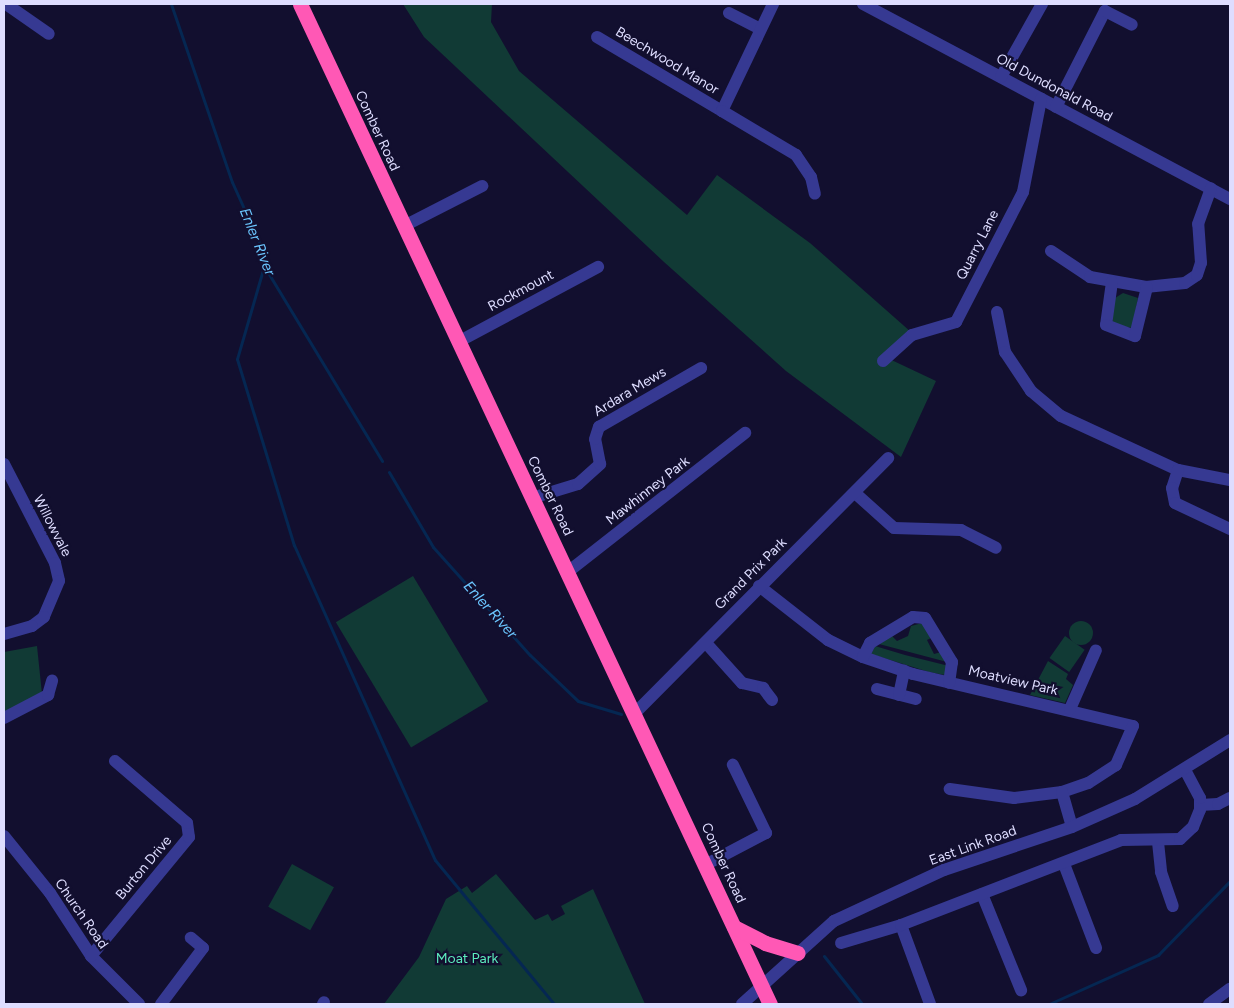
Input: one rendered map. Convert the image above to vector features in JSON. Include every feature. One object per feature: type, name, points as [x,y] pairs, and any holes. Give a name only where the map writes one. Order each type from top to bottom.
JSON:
[{"type":"highway","name":"Comber Road","points":[[300,4],[532,498],[636,712],[760,986],[770,1004]]},
{"type":"highway","points":[[734,927],[765,943],[797,953]]},
{"type":"street","points":[[6,4],[50,34]]},
{"type":"street","name":"Beechwood Manor","points":[[722,111],[773,4]]},
{"type":"street","points":[[1001,77],[1042,4]]},
{"type":"street","name":"Old Dundonald Road","points":[[871,5],[1041,99],[1230,199]]},
{"type":"street","points":[[1056,107],[1105,11],[1132,25]]},
{"type":"street","points":[[729,13],[760,29]]},
{"type":"street","name":"Beechwood Manor","points":[[597,37],[796,155],[811,178],[815,194]]},
{"type":"street","name":"Quarry Lane","points":[[884,361],[912,335],[956,322],[1023,192],[1041,99]]},
{"type":"street","points":[[404,226],[482,186]]},
{"type":"street","points":[[1051,251],[1090,277],[1147,287],[1185,283],[1197,275],[1202,251],[1198,224],[1211,188]]},
{"type":"street","name":"Rockmount","points":[[458,342],[598,266]]},
{"type":"street","points":[[1112,282],[1106,325],[1135,336],[1147,287]]},
{"type":"street","points":[[997,312],[1005,352],[1031,391],[1094,434],[1178,470],[1230,480]]},
{"type":"street","name":"Ardara Mews","points":[[532,498],[578,484],[600,464],[595,439],[599,427],[701,368]]},
{"type":"street","name":"Mawhinney Park","points":[[569,571],[745,433]]},
{"type":"street","name":"Grand Prix Park","points":[[636,712],[759,586],[855,494],[888,458]]},
{"type":"street","name":"Willowvale","points":[[4,464],[55,563],[59,581],[44,617],[32,626],[4,634]]},
{"type":"street","points":[[1178,470],[1172,488],[1175,503],[1230,529]]},
{"type":"street","points":[[855,494],[894,528],[961,530],[996,548]]},
{"type":"street","name":"Moatview Park","points":[[759,586],[828,640],[863,657],[904,671],[1133,726],[1116,765],[1088,783],[1062,792],[1014,798],[950,789]]},
{"type":"street","name":"Moatview Park","points":[[863,657],[870,643],[914,617],[925,618],[952,662],[949,682]]},
{"type":"street","points":[[706,642],[742,683],[762,688],[772,700]]},
{"type":"street","name":"Moatview Park","points":[[1070,710],[1096,650]]},
{"type":"street","points":[[899,695],[904,671]]},
{"type":"street","points":[[4,718],[48,695],[52,681]]},
{"type":"street","points":[[877,689],[916,699]]},
{"type":"street","name":"East Link Road","points":[[742,1004],[834,921],[944,870],[1072,827],[1185,770],[1230,740]]},
{"type":"street","name":"Burton Drive","points":[[91,956],[189,838],[187,823],[114,761]]},
{"type":"street","points":[[705,865],[766,833],[733,764]]},
{"type":"street","points":[[841,943],[901,925],[1064,864],[1120,840],[1158,842],[1180,839],[1193,827],[1200,805],[1185,770]]},
{"type":"street","points":[[1062,792],[1072,827]]},
{"type":"street","points":[[1200,805],[1230,798]]},
{"type":"street","name":"Church Road","points":[[4,836],[50,893],[91,956],[139,1004]]},
{"type":"street","points":[[1158,842],[1161,872],[1173,906]]},
{"type":"street","points":[[1064,864],[1096,948]]},
{"type":"street","points":[[982,894],[1021,990]]},
{"type":"street","points":[[901,925],[930,1004]]},
{"type":"street","points":[[161,1004],[203,948],[191,938]]},
{"type":"street","points":[[1209,1004],[1230,990]]},
{"type":"green space","points":[[403,4],[492,4],[491,22],[519,71],[687,215],[717,175],[810,243],[911,332],[883,356],[936,381],[901,457],[786,371],[664,262],[424,37]]},
{"type":"green space","points":[[1123,293],[1138,298],[1132,328],[1114,325],[1111,316],[1115,298]]},
{"type":"green space","points":[[413,576],[488,701],[411,747],[336,622]]},
{"type":"green space","points":[[1081,621],[1089,625],[1093,633],[1089,641],[1081,645],[1073,641],[1069,633],[1073,625]]},
{"type":"green space","points":[[922,623],[933,637],[927,640],[934,654],[941,652],[947,662],[879,644],[892,636],[897,641],[908,636],[911,626]]},
{"type":"green space","points":[[1065,636],[1085,650],[1069,672],[1050,658]]},
{"type":"green space","points":[[37,646],[42,694],[4,713],[4,652]]},
{"type":"green space","points":[[875,646],[949,666],[945,675],[929,672],[871,654]]},
{"type":"green space","points":[[1048,661],[1068,674],[1066,679],[1073,685],[1065,703],[1030,695]]},
{"type":"green space","points":[[292,864],[334,887],[310,930],[268,907]]},
{"type":"green space","name":"Moat Park","points":[[496,874],[535,920],[548,914],[552,921],[565,914],[561,906],[593,889],[645,1004],[384,1004],[419,957],[446,899],[467,886],[472,893]]},
{"type":"waterway","name":"Enler River","points":[[171,4],[232,182],[265,255],[264,266],[382,461]]},
{"type":"waterway","points":[[264,266],[237,359],[294,545],[435,860],[554,1004]]},
{"type":"waterway","name":"Enler River","points":[[389,472],[433,547],[530,655],[578,701],[621,714]]},
{"type":"waterway","points":[[1049,1004],[1158,955],[1230,881]]},
{"type":"waterway","points":[[824,956],[862,1004]]}]
